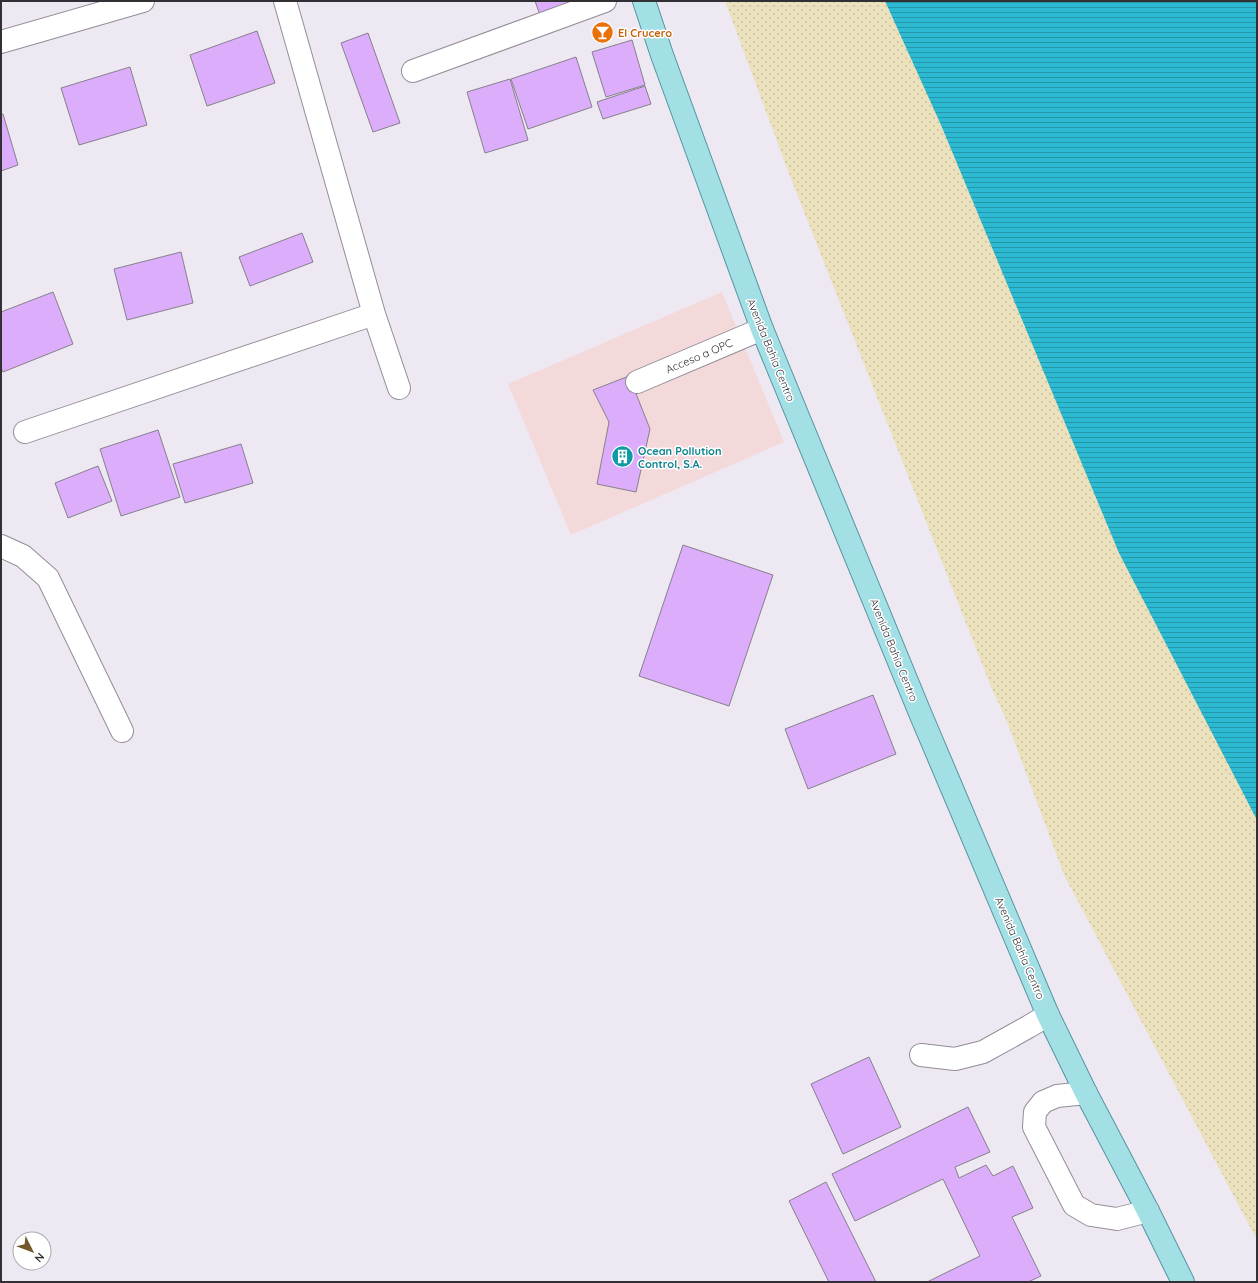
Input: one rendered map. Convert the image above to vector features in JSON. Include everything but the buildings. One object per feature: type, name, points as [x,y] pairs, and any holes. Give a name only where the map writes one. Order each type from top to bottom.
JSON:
[{"type":"main road","name":"Avenida Bahía Centro","points":[[644,1],[662,55],[762,329],[914,698],[1048,1015],[1086,1093],[1148,1211],[1183,1282]]},
{"type":"street","points":[[1,42],[143,1]]},
{"type":"street","points":[[285,1],[374,314],[399,388]]},
{"type":"street","points":[[412,72],[606,1]]},
{"type":"street","points":[[25,432],[374,314]]},
{"type":"street","name":"Acceso a OPC","points":[[637,382],[762,329]]},
{"type":"street","points":[[1,546],[23,556],[48,578],[122,731]]},
{"type":"street","points":[[920,1055],[956,1059],[983,1052],[1048,1015]]},
{"type":"street","points":[[1086,1093],[1057,1096],[1043,1102],[1035,1112],[1034,1127],[1074,1205],[1091,1215],[1117,1219],[1148,1211]]},
{"type":"shaded area","points":[[722,292],[784,442],[571,535],[508,384]]},
{"type":"sand","points":[[725,1],[885,1],[1257,768],[1257,1240],[1064,875],[1006,719],[992,689],[788,171]]},
{"type":"water","points":[[885,1],[1257,1],[1257,820],[1119,553],[941,125]]},
{"type":"place","name":"El Crucero","points":[[602,33]]},
{"type":"place","name":"Ocean Pollution Control, S.A.","points":[[623,457]]}]
